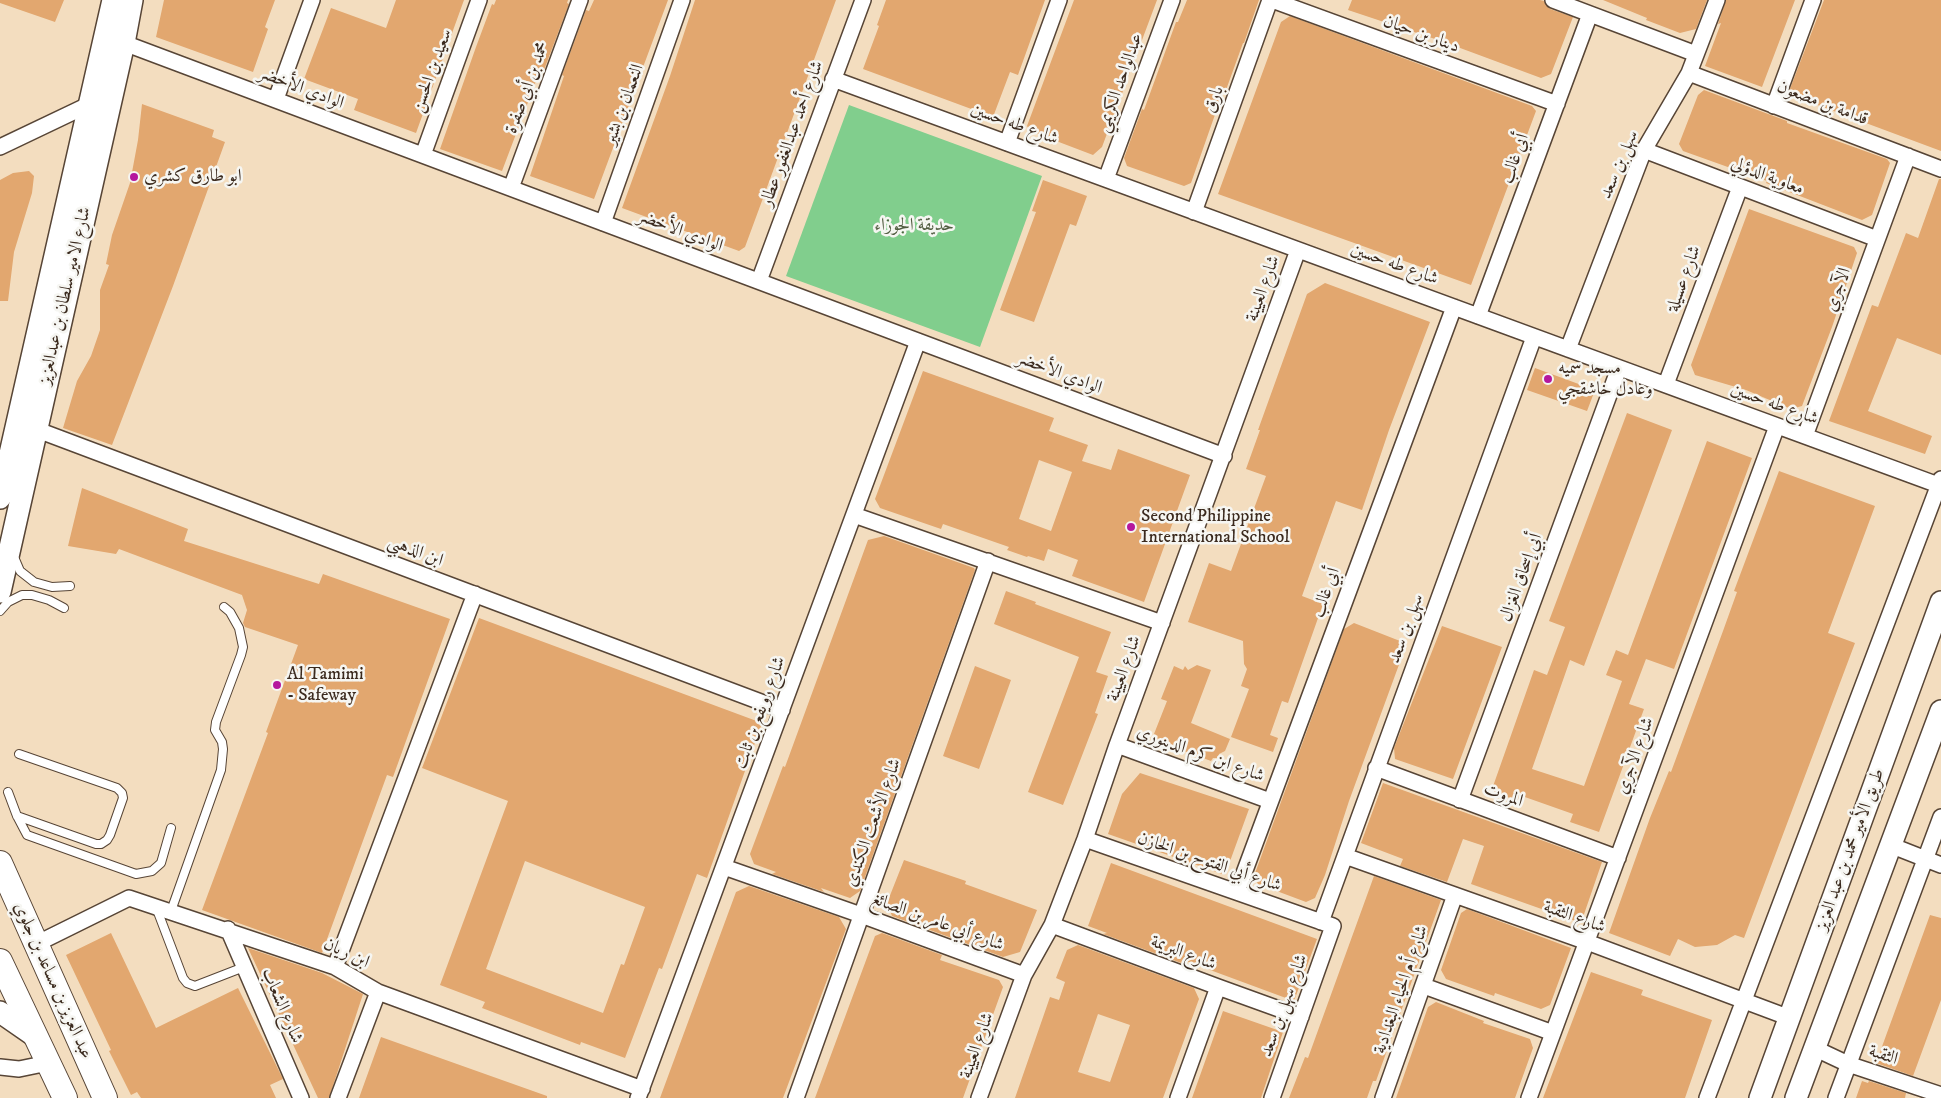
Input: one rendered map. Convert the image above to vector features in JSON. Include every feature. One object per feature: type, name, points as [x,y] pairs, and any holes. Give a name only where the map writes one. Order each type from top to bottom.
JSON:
[{"type":"main road","name":"عبد العزيز بن مساعد بن جلوي","points":[[0,864],[105,1098]]},
{"type":"main road","name":"عبد العزيز بن مساعد بن جلوي","points":[[0,961],[64,1098]]},
{"type":"street","points":[[0,498],[6,453],[113,0]]},
{"type":"street","name":"شارع الامير سلطان بن عبدالعزيز","points":[[0,592],[124,43],[132,0]]},
{"type":"street","points":[[276,100],[312,0]]},
{"type":"street","name":"سعيد بن الحسن","points":[[423,155],[479,0]]},
{"type":"street","name":"محمد بن أبي صفرة","points":[[511,188],[580,0]]},
{"type":"street","name":"النعمان بن بشير","points":[[603,222],[682,0]]},
{"type":"street","name":"شارع أحمد عبدالغفور عطار","points":[[759,281],[863,0]]},
{"type":"street","points":[[1007,143],[1059,0]]},
{"type":"street","name":"عبدالواحد الكريمي","points":[[1106,179],[1172,0]]},
{"type":"street","name":"دينار بن حيان","points":[[1271,0],[1556,104]]},
{"type":"street","name":"بارق","points":[[1194,212],[1271,0]]},
{"type":"street","points":[[1552,0],[1696,54]]},
{"type":"street","name":"سهل بن سعد","points":[[1568,349],[1644,150],[1689,73],[1717,0]]},
{"type":"street","points":[[1774,106],[1813,0]]},
{"type":"street","name":"أبي غالب","points":[[1478,316],[1590,14]]},
{"type":"street","name":"الوادي الأخضر","points":[[124,43],[1224,456]]},
{"type":"street","name":"قدامة بن مضعون","points":[[1689,73],[1941,169]]},
{"type":"street","name":"شارع طه حسين","points":[[834,79],[1777,426],[1940,484]]},
{"type":"street","points":[[0,147],[88,105]]},
{"type":"street","name":"معاوية الدؤلي","points":[[1644,150],[1877,239]]},
{"type":"street","name":"الآجري","points":[[1805,436],[1908,156]]},
{"type":"street","name":"شارع عسيلة","points":[[1666,384],[1740,187]]},
{"type":"street","name":"شارع العيينة","points":[[979,1098],[1024,975],[1052,925],[1085,839],[1117,745],[1298,250]]},
{"type":"street","name":"أبي غالب","points":[[1237,892],[1454,307]]},
{"type":"street","name":"سهل بن سعد","points":[[1327,924],[1345,856],[1376,768],[1534,337]]},
{"type":"street","name":"شارع رويفع بن ثابت","points":[[640,1094],[918,341]]},
{"type":"street","name":"أبي إسحاق الغزال","points":[[1460,800],[1619,368]]},
{"type":"street","name":"شارع الآجري","points":[[1529,1098],[1777,426]]},
{"type":"street","name":"ابن الذهبي","points":[[36,429],[782,710]]},
{"type":"street","points":[[1707,1098],[1940,484]]},
{"type":"street","points":[[854,515],[1162,623]]},
{"type":"street","name":"شارع الأشعث الكندي","points":[[796,1098],[988,561]]},
{"type":"street","points":[[335,967],[475,594]]},
{"type":"street","name":"طريق الأمير محمد بن عبد العزيز","points":[[1760,1098],[1941,602]]},
{"type":"street","name":"طريق الأمير محمد بن عبد العزيز","points":[[1796,1098],[1941,711]]},
{"type":"street","name":"شارع ابن كرم الدينوري","points":[[1117,745],[1270,801]]},
{"type":"street","name":"المروت","points":[[1376,768],[1618,858]]},
{"type":"street","points":[[1836,1098],[1941,818]]},
{"type":"street","name":"شارع أبي الفتوح بن الخازن","points":[[1085,839],[1327,924]]},
{"type":"street","points":[[1890,845],[1941,865]]},
{"type":"street","name":"شارع الثقبة","points":[[1345,856],[1587,942],[1790,1018]]},
{"type":"street","name":"شارع أبي عامر بن الصائغ","points":[[724,867],[862,915],[1024,975]]},
{"type":"street","name":"شارع أم الحياء البغدادية","points":[[1383,1098],[1455,895]]},
{"type":"street","name":"ابن ريان","points":[[36,944],[129,898],[335,967],[378,992],[640,1094]]},
{"type":"street","name":"شارع سهل بن سعد","points":[[1272,1098],[1301,1017],[1327,924]]},
{"type":"street","name":"شارع البريمة","points":[[1052,925],[1301,1017]]},
{"type":"street","name":"شارع الشعاب","points":[[228,930],[301,1098]]},
{"type":"street","points":[[1424,986],[1554,1033]]},
{"type":"street","points":[[1178,1098],[1218,987]]},
{"type":"street","points":[[338,1098],[378,992]]},
{"type":"street","points":[[0,1012],[36,1037]]},
{"type":"street","name":"الثقبة","points":[[1814,1048],[1848,1064],[1941,1095]]},
{"type":"street","points":[[0,1067],[19,1069],[48,1063]]},
{"type":"lane","points":[[11,542],[20,571],[26,577],[34,582],[52,587],[70,586]]},
{"type":"lane","points":[[0,611],[8,602],[22,595],[32,595],[50,600],[64,608]]},
{"type":"lane","points":[[171,911],[221,770],[223,749],[216,730],[216,722],[243,647],[239,628],[230,612],[224,607]]},
{"type":"lane","points":[[17,816],[96,844],[101,844],[110,835],[123,798],[122,793],[116,788],[19,754]]},
{"type":"lane","points":[[8,792],[27,835],[136,874],[152,870],[161,863],[171,828]]},
{"type":"lane","points":[[155,906],[183,978],[188,983],[195,986],[244,967]]},
{"type":"green space","name":"حديقة الجوزاء","points":[[849,105],[1042,176],[980,347],[786,276]]},
{"type":"building","points":[[0,0],[64,0],[55,22],[0,3]]},
{"type":"building","points":[[164,0],[275,0],[265,27],[268,29],[253,72],[156,37]]},
{"type":"building","points":[[396,0],[464,0],[416,133],[354,110],[358,99],[304,79],[331,8],[386,28]]},
{"type":"building","points":[[496,0],[568,0],[567,3],[569,4],[544,70],[541,68],[502,171],[440,149],[492,4],[494,5]]},
{"type":"building","points":[[594,0],[668,0],[594,199],[530,176],[564,76],[562,75],[586,10],[589,11]]},
{"type":"building","points":[[695,0],[836,0],[745,247],[739,251],[622,208],[670,76]]},
{"type":"building","points":[[886,0],[1045,0],[1018,75],[1010,72],[993,117],[863,69],[879,26],[877,25]]},
{"type":"building","points":[[1074,0],[1157,0],[1102,147],[1093,155],[1030,131],[1027,126]]},
{"type":"building","points":[[1187,0],[1259,0],[1226,90],[1224,89],[1191,183],[1184,186],[1127,166],[1124,158],[1142,109],[1144,110],[1176,22],[1178,22]]},
{"type":"building","points":[[1352,0],[1540,0],[1544,1],[1550,9],[1573,17],[1551,74],[1541,78],[1444,42],[1348,10]]},
{"type":"building","points":[[1603,0],[1707,0],[1696,29],[1680,33]]},
{"type":"building","points":[[1726,0],[1795,0],[1762,87],[1705,66],[1721,23],[1718,24]]},
{"type":"building","points":[[1824,0],[1941,0],[1941,151],[1788,94]]},
{"type":"building","points":[[1290,16],[1532,106],[1536,111],[1471,285],[1218,194],[1281,22]]},
{"type":"building","points":[[1704,90],[1787,121],[1787,123],[1887,159],[1890,163],[1872,215],[1862,220],[1766,183],[1767,181],[1683,151],[1679,144],[1698,95]]},
{"type":"building","points":[[142,104],[214,130],[212,137],[225,142],[173,286],[112,445],[63,428],[77,381],[91,356],[100,330],[100,290],[109,265],[106,264],[112,235],[130,183]]},
{"type":"building","points":[[29,171],[34,176],[32,193],[14,252],[8,301],[0,301],[0,180],[13,173]]},
{"type":"building","points":[[1939,179],[1941,179],[1941,355],[1897,338],[1868,411],[1932,436],[1925,454],[1829,421],[1872,305],[1878,307],[1906,233],[1918,238]]},
{"type":"building","points":[[1043,180],[1087,196],[1076,226],[1070,224],[1034,322],[1000,310],[1036,212],[1032,211]]},
{"type":"building","points":[[1749,209],[1854,247],[1857,253],[1832,327],[1802,406],[1791,409],[1746,390],[1695,375],[1691,365]]},
{"type":"building","points":[[1325,283],[1430,322],[1389,430],[1362,510],[1336,501],[1302,596],[1323,604],[1288,703],[1282,701],[1270,735],[1278,738],[1273,752],[1231,737],[1249,689],[1241,686],[1247,669],[1244,664],[1243,641],[1188,622],[1209,563],[1231,571],[1266,476],[1246,469],[1260,430],[1258,430],[1307,294]]},
{"type":"building","name":"مسجد سميه وعادل خاشقجي","points":[[1535,368],[1595,390],[1587,411],[1527,390]]},
{"type":"building","points":[[923,371],[1054,418],[1049,431],[1088,445],[1082,461],[1111,470],[1118,449],[1190,475],[1144,602],[1072,576],[1078,560],[1048,549],[1044,561],[1027,557],[1007,550],[1009,547],[943,524],[941,529],[880,508],[875,499]],"holes":[[[1039,460],[1072,472],[1051,531],[1019,519]]]},
{"type":"building","points":[[1627,413],[1672,430],[1584,666],[1570,660],[1532,769],[1584,786],[1622,681],[1606,675],[1616,650],[1628,655],[1707,441],[1752,458],[1674,669],[1646,659],[1629,704],[1644,709],[1599,832],[1570,822],[1573,814],[1522,796],[1520,801],[1491,792],[1534,670],[1547,675],[1565,627],[1549,621]]},
{"type":"building","points":[[1779,471],[1875,506],[1828,633],[1855,643],[1744,938],[1735,935],[1717,945],[1695,947],[1678,939],[1670,956],[1609,933],[1650,818],[1669,771],[1671,772],[1723,631],[1737,592],[1734,591]]},
{"type":"building","points":[[82,488],[188,529],[184,541],[319,584],[323,574],[450,619],[393,777],[387,775],[322,953],[202,910],[268,733],[266,732],[298,645],[245,627],[243,623],[247,610],[242,595],[119,549],[116,554],[68,546]]},
{"type":"building","points":[[884,536],[974,568],[975,570],[860,891],[850,898],[821,888],[824,892],[772,874],[776,872],[754,864],[750,854],[783,766],[785,767],[868,540]]},
{"type":"building","points":[[1006,591],[1036,602],[1035,604],[1111,632],[1096,672],[1108,676],[1095,713],[1098,714],[1063,805],[1028,792],[1079,657],[994,624]]},
{"type":"building","points":[[479,618],[762,723],[707,878],[697,874],[662,969],[659,968],[625,1058],[581,1042],[580,1045],[482,1008],[485,1002],[440,985],[508,801],[422,768]],"holes":[[[525,861],[645,907],[624,965],[621,964],[603,1013],[486,969]]]},
{"type":"building","points":[[1354,623],[1400,641],[1404,651],[1349,801],[1325,875],[1315,898],[1306,902],[1258,884],[1254,876],[1344,629]]},
{"type":"building","points":[[1442,626],[1502,647],[1453,779],[1395,759],[1394,748]]},
{"type":"building","points":[[1197,665],[1211,670],[1191,723],[1230,739],[1225,751],[1219,754],[1218,758],[1213,758],[1211,761],[1164,746],[1162,742],[1156,740],[1158,736],[1154,734],[1167,701],[1161,699],[1174,666],[1183,670],[1185,666],[1188,670]]},
{"type":"building","points":[[975,666],[1011,680],[979,769],[943,756]]},
{"type":"building","points":[[1140,773],[1249,809],[1225,875],[1108,834],[1122,794]]},
{"type":"building","points":[[1383,783],[1602,862],[1581,923],[1471,884],[1484,846],[1463,839],[1447,882],[1400,866],[1403,859],[1361,843]]},
{"type":"building","points":[[904,860],[966,881],[965,884],[1037,910],[1020,952],[1003,957],[892,916],[887,903]]},
{"type":"building","points":[[1111,863],[1317,939],[1294,1001],[1183,960],[1184,964],[1103,934],[1107,933],[1088,926]]},
{"type":"building","points":[[1374,876],[1441,900],[1376,1081],[1373,1081],[1367,1098],[1289,1098],[1305,1057],[1308,1058]]},
{"type":"building","points":[[749,886],[839,917],[846,929],[783,1098],[660,1098],[736,892]]},
{"type":"building","points":[[1467,909],[1571,948],[1550,1005],[1541,1009],[1495,993],[1494,996],[1446,979],[1441,970],[1461,913]]},
{"type":"building","points":[[1930,915],[1941,918],[1941,1000],[1913,1076],[1876,1063]]},
{"type":"building","points":[[111,933],[156,1028],[238,988],[283,1079],[270,1085],[276,1098],[141,1098],[137,1092],[131,1095],[66,955]]},
{"type":"building","points":[[882,933],[942,955],[940,960],[999,980],[1003,987],[963,1098],[815,1098],[875,936]]},
{"type":"building","points":[[1078,945],[1194,988],[1199,999],[1163,1098],[1015,1098],[1050,997],[1059,1000],[1065,982],[1056,978],[1067,950]],"holes":[[[1098,1014],[1130,1025],[1110,1082],[1078,1072]]]},
{"type":"building","points":[[248,948],[322,973],[363,994],[329,1098],[318,1098]]},
{"type":"building","points":[[1591,972],[1643,990],[1641,995],[1712,1020],[1685,1098],[1543,1098]]},
{"type":"building","points":[[1436,1002],[1484,1021],[1483,1023],[1530,1039],[1533,1048],[1515,1098],[1396,1098],[1428,1007]]},
{"type":"building","points":[[1223,1011],[1283,1032],[1261,1098],[1192,1098]]},
{"type":"building","points":[[381,1037],[547,1096],[547,1098],[359,1098]]},
{"type":"building","points":[[1862,1081],[1868,1083],[1869,1081],[1906,1093],[1905,1098],[1856,1098]]},
{"type":"place","name":"ابو طارق كشري","points":[[134,177]]},
{"type":"place","name":"مسجد سميه وعادل خاشقجي","points":[[1548,379]]},
{"type":"place","name":"Second Philippine International School","points":[[1131,527]]},
{"type":"place","name":"Al Tamimi - Safeway","points":[[277,685]]}]
